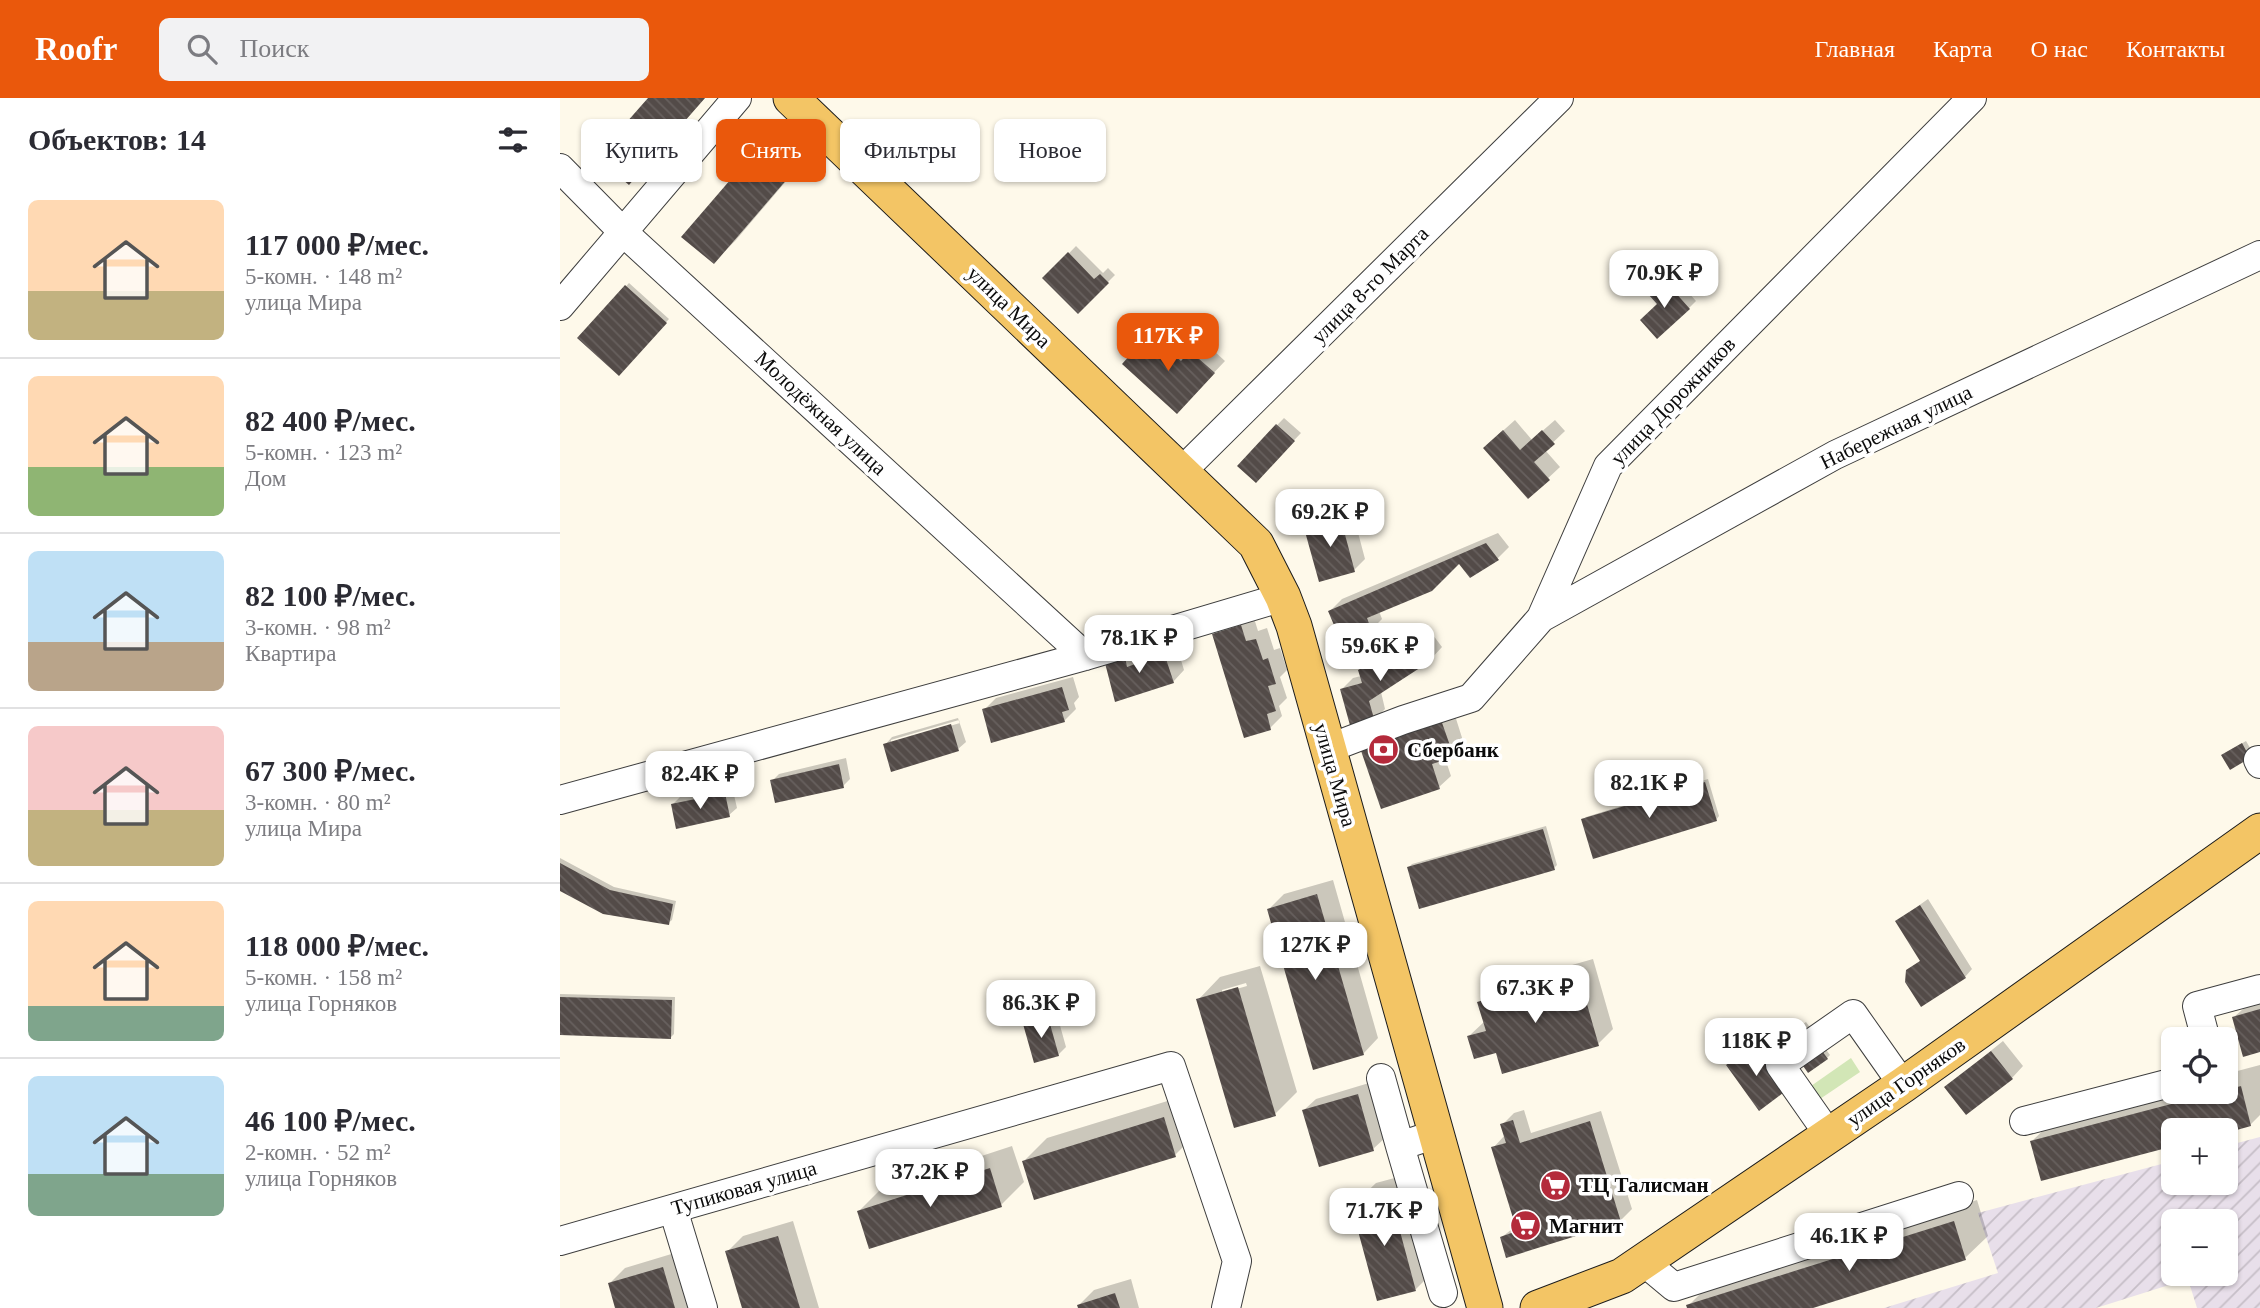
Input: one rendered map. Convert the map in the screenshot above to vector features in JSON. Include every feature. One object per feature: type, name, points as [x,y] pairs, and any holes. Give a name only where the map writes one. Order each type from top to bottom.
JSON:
[{"type":"main road","name":"улица Мира","points":[[790,98],[1256,544],[1283,597],[1294,626],[1485,1308]]},
{"type":"main road","name":"улица Горняков","points":[[1538,1308],[1622,1276],[1644,1262],[1903,1085],[2260,831]]},
{"type":"street","points":[[560,306],[737,98]]},
{"type":"street","name":"улица 8-го Марта","points":[[1181,471],[1559,98]]},
{"type":"street","name":"улица Дорожников","points":[[1541,618],[1608,466],[1972,98]]},
{"type":"street","name":"Молодёжная улица","points":[[560,168],[624,232],[1086,656]]},
{"type":"street","name":"Набережная улица","points":[[1541,618],[1835,455],[2260,255]]},
{"type":"street","points":[[560,800],[1086,656],[1283,597]]},
{"type":"street","points":[[1327,749],[1471,698],[1541,618]]},
{"type":"street","points":[[2203,1027],[2197,1006],[2260,989]]},
{"type":"street","points":[[1829,1135],[1780,1065],[1853,1014],[1903,1085]]},
{"type":"street","name":"Тупиковая улица","points":[[560,1241],[1171,1066],[1237,1261],[1226,1308]]},
{"type":"street","points":[[1381,1078],[1443,1293]]},
{"type":"street","points":[[2024,1121],[2161,1085]]},
{"type":"street","points":[[1400,1146],[1436,1134]]},
{"type":"street","points":[[1644,1262],[1674,1287],[1959,1196]]},
{"type":"street","points":[[673,1209],[703,1308]]},
{"type":"shaded area","points":[[2260,1137],[2260,1308],[2197,1308],[2190,1286],[2238,1286],[2238,1209],[2161,1209],[2161,1286],[2166,1286],[2096,1308],[1884,1308],[1998,1273],[1978,1213],[2161,1164],[2161,1195],[2238,1195],[2238,1143]]},
{"type":"green space","points":[[1851,1058],[1860,1072],[1820,1099],[1811,1086]]},
{"type":"building","points":[[648,98],[705,98],[687,119],[629,119]]},
{"type":"building","points":[[728,182],[785,182],[714,264],[681,237]]},
{"type":"building","points":[[1068,252],[1094,279],[1100,274],[1109,283],[1078,314],[1042,278]]},
{"type":"building","points":[[1664,280],[1690,309],[1657,339],[1640,320],[1657,304],[1648,294]]},
{"type":"building","points":[[625,285],[667,323],[619,376],[577,338]]},
{"type":"building","points":[[1150,333],[1181,361],[1190,351],[1215,373],[1177,414],[1122,364]]},
{"type":"building","points":[[1276,424],[1295,441],[1256,483],[1237,466]]},
{"type":"building","points":[[1503,430],[1520,450],[1542,430],[1555,444],[1534,462],[1550,480],[1528,499],[1483,448]]},
{"type":"building","points":[[1340,516],[1355,572],[1319,582],[1304,528]]},
{"type":"building","points":[[1486,543],[1499,560],[1470,578],[1459,564],[1432,591],[1367,618],[1372,632],[1342,644],[1328,611]]},
{"type":"building","points":[[1241,625],[1246,641],[1256,639],[1263,660],[1268,658],[1276,684],[1268,686],[1276,711],[1267,714],[1271,730],[1244,738],[1212,634]]},
{"type":"building","points":[[1161,644],[1174,683],[1115,702],[1105,663],[1125,657],[1127,667],[1149,659],[1146,649]]},
{"type":"building","points":[[1420,645],[1432,660],[1369,701],[1375,722],[1351,729],[1340,689],[1362,683],[1358,670],[1402,647],[1408,655]]},
{"type":"building","points":[[1062,687],[1069,710],[1062,712],[1065,722],[991,743],[982,709]]},
{"type":"building","points":[[1440,717],[1454,757],[1432,764],[1440,789],[1381,809],[1359,745]]},
{"type":"building","points":[[951,724],[959,751],[891,772],[883,744]]},
{"type":"building","points":[[2242,743],[2250,758],[2230,770],[2221,755]]},
{"type":"building","points":[[839,764],[844,788],[775,803],[770,780]]},
{"type":"building","points":[[1705,782],[1717,821],[1593,859],[1581,819]]},
{"type":"building","points":[[725,793],[730,817],[676,829],[671,804]]},
{"type":"building","points":[[1543,829],[1555,870],[1419,909],[1407,867]]},
{"type":"building","points":[[560,863],[610,890],[673,904],[669,925],[603,914],[560,891]]},
{"type":"building","points":[[1317,894],[1364,1055],[1313,1070],[1267,909]]},
{"type":"building","points":[[1920,905],[1966,978],[1921,1007],[1905,982],[1906,970],[1920,961],[1895,921]]},
{"type":"building","points":[[1578,973],[1599,1046],[1502,1074],[1496,1053],[1474,1059],[1467,1036],[1486,1031],[1477,1002]]},
{"type":"building","points":[[1238,987],[1276,1116],[1234,1128],[1196,999]]},
{"type":"building","points":[[560,997],[672,1000],[671,1039],[560,1035]]},
{"type":"building","points":[[2260,1009],[2260,1052],[2243,1057],[2238,1027],[2235,1027],[2232,1017]]},
{"type":"building","points":[[1048,1017],[1059,1056],[1034,1063],[1023,1024]]},
{"type":"building","points":[[1802,1024],[1828,1059],[1808,1073],[1783,1037]]},
{"type":"building","points":[[1754,1044],[1787,1090],[1759,1111],[1726,1065]]},
{"type":"building","points":[[1991,1051],[2013,1079],[1966,1115],[1944,1087]]},
{"type":"building","points":[[2241,1086],[2251,1126],[2238,1130],[2238,1118],[2161,1118],[2161,1149],[2041,1181],[2030,1141],[2171,1104],[2238,1104],[2238,1087]]},
{"type":"building","points":[[1358,1094],[1374,1151],[1319,1167],[1302,1110]]},
{"type":"building","points":[[1164,1117],[1176,1157],[1034,1200],[1022,1161]]},
{"type":"building","name":"ТЦ Талисман","points":[[1513,1120],[1520,1143],[1590,1121],[1621,1222],[1506,1258],[1500,1237],[1517,1231],[1491,1147],[1506,1143],[1500,1124]]},
{"type":"building","points":[[990,1168],[1002,1207],[869,1249],[857,1211]]},
{"type":"building","points":[[1390,1194],[1416,1291],[1377,1301],[1351,1205]]},
{"type":"building","points":[[1954,1221],[1966,1260],[1813,1308],[1687,1308],[1686,1305]]},
{"type":"building","points":[[778,1236],[800,1308],[742,1308],[725,1251]]},
{"type":"building","points":[[663,1267],[675,1308],[615,1308],[608,1283]]},
{"type":"building","points":[[1115,1293],[1120,1308],[1078,1308],[1077,1305]]},
{"type":"place","name":"Сбербанк","points":[[1384,750]]},
{"type":"place","name":"ТЦ Талисман","points":[[1556,1185]]},
{"type":"place","name":"Магнит","points":[[1526,1226]]}]
